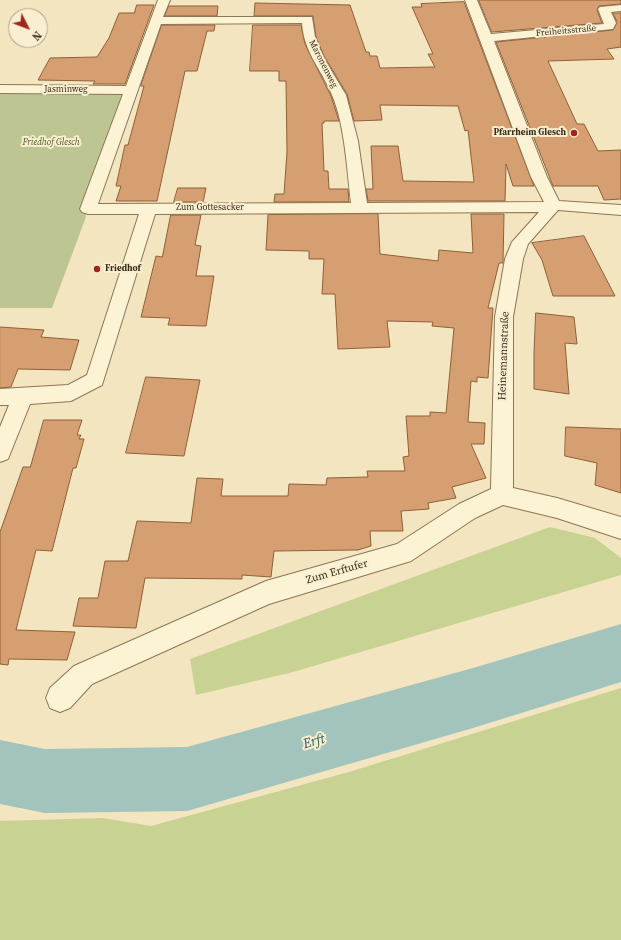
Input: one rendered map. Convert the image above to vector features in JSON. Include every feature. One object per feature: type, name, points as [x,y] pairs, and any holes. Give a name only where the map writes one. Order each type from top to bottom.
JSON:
[{"type":"street","name":"Zum Gottesacker","points":[[164,0],[158,21],[88,209],[552,206],[621,210]]},
{"type":"street","points":[[471,0],[487,38],[539,177],[552,206]]},
{"type":"street","name":"Freiheitsstraße","points":[[487,38],[609,27],[610,23],[604,9],[621,8]]},
{"type":"street","name":"Maronenweg","points":[[158,21],[308,19],[311,44],[339,95],[351,141],[360,208]]},
{"type":"street","name":"Jasminweg","points":[[0,89],[132,90]]},
{"type":"street","name":"Heinemannstraße","points":[[502,495],[504,317],[514,259],[520,242],[552,206]]},
{"type":"street","points":[[0,397],[22,397],[71,393],[95,380],[150,208]]},
{"type":"street","points":[[0,453],[22,397]]},
{"type":"street","points":[[502,495],[557,508],[621,528]]},
{"type":"street","name":"Zum Erftufer","points":[[60,698],[83,675],[266,593],[402,553],[467,511],[502,495]]},
{"type":"green space","name":"Friedhof Glesch","points":[[0,91],[124,92],[84,201],[86,217],[52,308],[0,308]]},
{"type":"green space","points":[[550,527],[595,538],[621,558],[621,575],[293,672],[196,695],[190,659]]},
{"type":"green space","points":[[621,688],[621,940],[0,940],[0,821],[103,818],[151,826],[349,772]]},
{"type":"building","points":[[479,0],[621,0],[621,4],[599,6],[597,10],[602,23],[492,32]]},
{"type":"building","points":[[464,2],[534,186],[513,186],[506,164],[505,201],[368,201],[366,189],[373,189],[371,146],[398,146],[403,181],[474,182],[468,130],[465,131],[458,106],[380,105],[382,120],[354,121],[347,94],[324,56],[316,37],[313,16],[254,16],[255,3],[350,5],[366,52],[369,52],[370,56],[377,56],[380,68],[435,67],[428,54],[433,54],[412,7],[422,7],[421,4]]},
{"type":"building","points":[[137,5],[154,5],[125,84],[93,84],[95,81],[38,80],[50,58],[97,57],[109,38],[119,13],[134,13]]},
{"type":"building","points":[[169,6],[218,6],[217,16],[165,16]]},
{"type":"building","points":[[613,13],[621,13],[621,47],[607,49],[614,59],[548,61],[577,124],[584,124],[598,151],[621,150],[621,199],[604,200],[598,186],[553,186],[496,42],[613,30],[617,22]]},
{"type":"building","points":[[162,25],[215,25],[214,31],[207,31],[197,71],[185,71],[157,201],[116,201],[121,186],[116,186],[125,145],[128,145],[144,86],[141,86]]},
{"type":"building","points":[[253,25],[301,25],[305,44],[331,96],[339,121],[324,121],[324,123],[322,123],[324,171],[328,171],[329,189],[348,189],[349,202],[274,202],[275,194],[284,194],[287,152],[286,81],[279,81],[279,71],[250,71]]},
{"type":"building","points":[[178,188],[206,188],[203,202],[174,202]]},
{"type":"building","points":[[378,214],[380,254],[438,261],[439,250],[473,253],[471,214],[504,214],[503,263],[499,263],[488,308],[493,308],[488,378],[477,377],[477,382],[471,381],[468,422],[485,423],[484,444],[471,444],[486,478],[452,487],[456,498],[428,503],[429,509],[401,511],[403,531],[370,531],[371,546],[358,550],[274,551],[271,577],[242,575],[242,579],[145,578],[136,628],[73,626],[79,598],[98,598],[105,561],[128,561],[137,521],[191,523],[197,478],[223,479],[221,496],[288,496],[289,484],[326,485],[327,478],[368,477],[367,471],[405,471],[403,457],[409,456],[406,416],[430,416],[430,412],[446,413],[454,328],[432,326],[433,322],[387,321],[390,347],[338,349],[335,294],[322,294],[324,259],[309,259],[309,251],[266,250],[268,215]]},
{"type":"building","points":[[171,215],[201,215],[195,245],[201,246],[196,276],[214,276],[206,326],[168,325],[170,318],[141,317],[156,256],[162,257]]},
{"type":"building","points":[[584,236],[615,296],[553,296],[542,260],[532,243]]},
{"type":"building","points":[[536,313],[574,317],[577,344],[565,343],[569,394],[534,389]]},
{"type":"building","points":[[0,327],[44,330],[41,337],[79,340],[70,370],[18,369],[11,387],[0,388]]},
{"type":"building","points":[[146,377],[200,380],[184,456],[126,453]]},
{"type":"building","points":[[44,420],[82,420],[77,435],[81,435],[79,439],[84,439],[76,468],[73,468],[52,551],[36,550],[16,630],[75,632],[67,660],[9,659],[8,665],[0,664],[0,532],[23,467],[30,467]]},
{"type":"building","points":[[566,427],[621,429],[621,493],[595,485],[597,463],[565,456]]},
{"type":"waterway","name":"Erft","points":[[0,772],[45,781],[187,779],[473,698],[621,653]]},
{"type":"place","name":"Pfarrheim Glesch","points":[[574,133]]},
{"type":"place","name":"Friedhof","points":[[97,269]]}]
